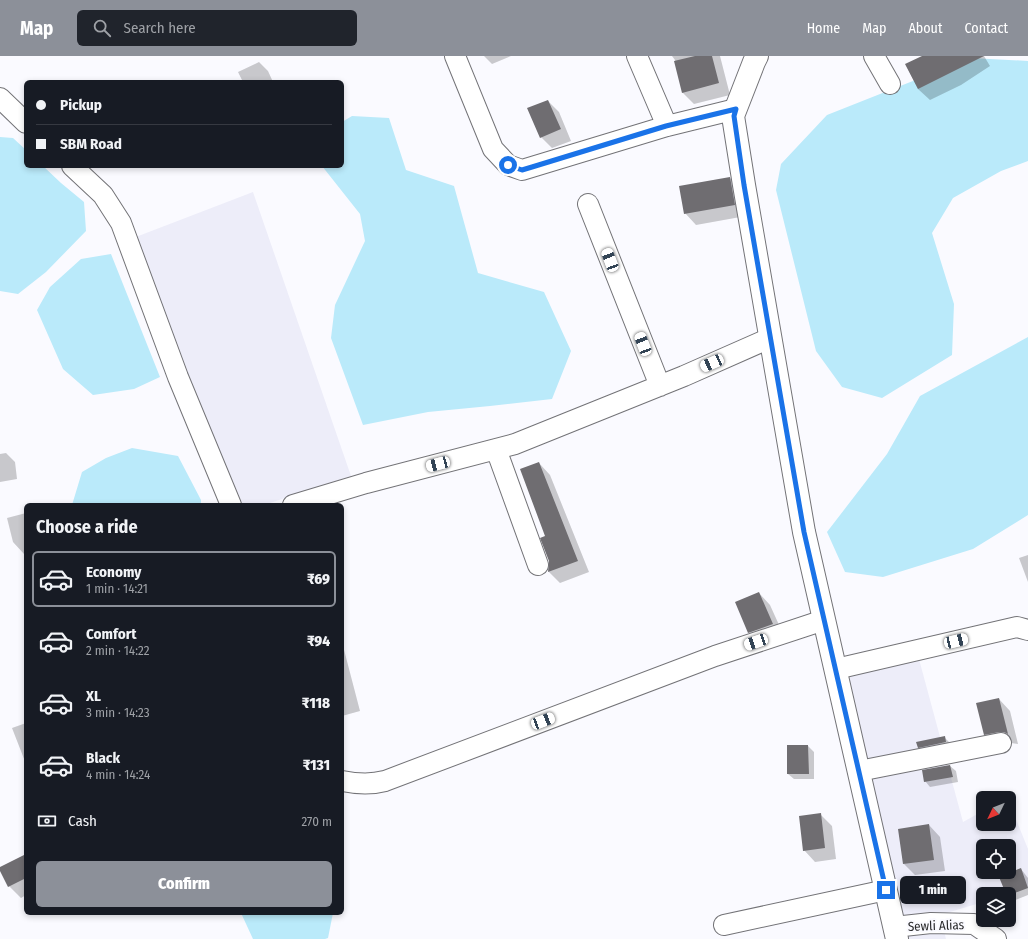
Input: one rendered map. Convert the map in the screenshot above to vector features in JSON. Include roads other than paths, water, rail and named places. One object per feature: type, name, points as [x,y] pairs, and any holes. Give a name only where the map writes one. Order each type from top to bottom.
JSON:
[{"type":"street","points":[[455,56],[493,149],[508,165],[522,170],[666,126],[736,109]]},
{"type":"street","points":[[637,56],[666,126]]},
{"type":"street","points":[[757,56],[734,116],[744,185],[804,532],[896,933]]},
{"type":"street","points":[[874,56],[890,84]]},
{"type":"street","points":[[0,98],[24,121]]},
{"type":"street","points":[[74,168],[103,195],[121,223],[178,377],[230,503]]},
{"type":"street","points":[[588,204],[660,386]]},
{"type":"street","points":[[300,503],[515,444],[660,386],[770,338]]},
{"type":"street","points":[[496,449],[538,565]]},
{"type":"street","points":[[344,781],[358,784],[374,784],[385,781],[715,656],[824,620]]},
{"type":"street","points":[[836,669],[1016,627],[1028,630]]},
{"type":"street","points":[[859,771],[1001,743]]},
{"type":"street","points":[[724,926],[886,890]]},
{"type":"street","name":"Sewli Alias","points":[[896,933],[931,923],[974,924],[996,939]]},
{"type":"water","points":[[971,58],[1028,61],[1028,161],[1001,171],[953,198],[932,233],[954,304],[952,355],[882,398],[842,387],[816,351],[776,190],[781,164],[827,115]]},
{"type":"water","points":[[352,116],[389,118],[406,170],[454,186],[478,273],[544,292],[571,351],[552,399],[428,412],[363,425],[331,338],[335,305],[365,241],[360,214],[324,168],[344,168],[344,121]]},
{"type":"water","points":[[0,137],[13,138],[24,148],[24,168],[45,168],[84,202],[86,231],[46,272],[18,294],[0,291]]},
{"type":"water","points":[[111,254],[160,377],[134,389],[93,395],[63,369],[37,310],[50,287],[81,259]]},
{"type":"water","points":[[1028,337],[1028,515],[973,549],[883,577],[845,572],[827,532],[887,454],[920,396]]},
{"type":"water","points":[[132,448],[178,456],[201,500],[201,503],[73,503],[82,472],[106,458]]},
{"type":"water","points":[[242,915],[333,915],[328,938],[325,939],[253,939]]}]
